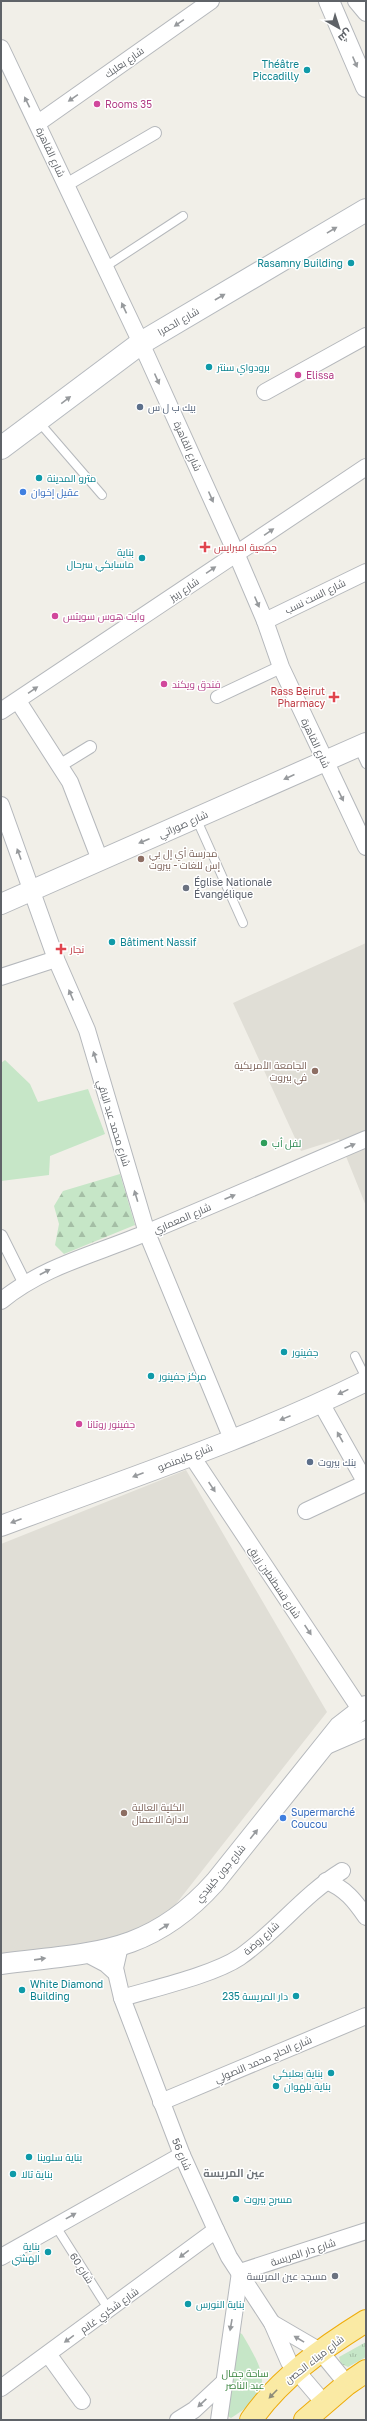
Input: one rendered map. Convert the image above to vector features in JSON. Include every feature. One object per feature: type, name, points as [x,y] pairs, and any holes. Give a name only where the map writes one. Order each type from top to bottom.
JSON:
[{"type":"highway","name":"شارع ميناء الحصن","points":[[251,2420],[267,2400],[297,2370],[320,2352],[366,2321]]},
{"type":"highway","points":[[305,2420],[347,2384],[366,2371]]},
{"type":"main road","name":"شارع الحمرا","points":[[1,448],[141,343],[366,210]]},
{"type":"street","name":"شارع بعلبك","points":[[38,123],[211,1]]},
{"type":"street","points":[[329,1],[366,87]]},
{"type":"street","points":[[356,1],[366,13]]},
{"type":"street","name":"شارع القاهرة","points":[[1,48],[38,123],[141,343],[236,553],[265,621],[281,667],[324,761],[366,847]]},
{"type":"street","points":[[66,185],[155,133]]},
{"type":"street","points":[[265,392],[366,336]]},
{"type":"street","name":"شارع ربيز","points":[[1,712],[366,466]]},
{"type":"street","name":"شارع الست نسب","points":[[265,621],[366,572]]},
{"type":"street","points":[[217,697],[281,667]]},
{"type":"street","points":[[18,701],[59,766],[78,801],[100,860]]},
{"type":"street","points":[[59,766],[90,747]]},
{"type":"street","name":"شارع صوراتي","points":[[1,904],[324,761],[363,751]]},
{"type":"street","name":"شارع محمد عبد الباقي","points":[[1,805],[56,959],[86,1030],[142,1235],[228,1441]]},
{"type":"street","points":[[1,976],[56,959]]},
{"type":"street","name":"شارع المعماري","points":[[1,1301],[25,1284],[60,1265],[142,1235],[366,1139]]},
{"type":"street","points":[[1,1236],[25,1284]]},
{"type":"street","name":"شارع كليمنصو","points":[[1,1526],[228,1441],[321,1403],[366,1379]]},
{"type":"street","points":[[306,1511],[366,1483],[321,1403]]},
{"type":"street","name":"شارع قسطنطين زريق","points":[[191,1455],[363,1707]]},
{"type":"street","name":"شارع جون كينيدي","points":[[1,1964],[85,1953],[120,1946],[160,1930],[184,1913],[204,1895],[338,1727],[363,1707]]},
{"type":"street","points":[[322,1748],[366,1729]]},
{"type":"street","name":"شارع روضة","points":[[122,1998],[219,1968],[238,1958],[326,1880],[342,1871]]},
{"type":"street","points":[[326,1880],[339,1886],[345,1891],[366,1917]]},
{"type":"street","name":"شارع 56","points":[[120,1946],[115,1962],[122,1998],[182,2155],[216,2230],[272,2323],[289,2362],[324,2403]]},
{"type":"street","points":[[85,1953],[106,1964],[116,1973]]},
{"type":"street","name":"شارع الحاج محمد النصولي","points":[[161,2102],[366,2016]]},
{"type":"street","points":[[1,2257],[55,2225],[182,2155]]},
{"type":"street","name":"شارع شكري غانم","points":[[1,2388],[216,2230]]},
{"type":"street","name":"شارع دار المريسة","points":[[240,2272],[366,2231]]},
{"type":"street","points":[[218,2420],[240,2272]]},
{"type":"street","name":"شارع 56","points":[[272,2323],[320,2352],[347,2384]]},
{"type":"street","points":[[48,2354],[82,2400]]},
{"type":"street","points":[[178,2420],[194,2410],[223,2383]]},
{"type":"lane","points":[[105,267],[182,216]]},
{"type":"lane","points":[[38,421],[102,495]]},
{"type":"lane","points":[[196,818],[243,923]]},
{"type":"lane","points":[[355,1356],[366,1379]]},
{"type":"lane","name":"شارع 60","points":[[55,2225],[109,2310]]},
{"type":"shaded area","name":"الجامعة الأمريكية في بيروت","points":[[366,943],[366,1206],[339,1139],[301,1151],[233,1003]]},
{"type":"shaded area","name":"الكلية العالية لادارة الاعمال","points":[[186,1470],[327,1712],[168,1914],[123,1937],[1,1956],[1,1544]]},
{"type":"green space","points":[[5,1060],[30,1084],[38,1102],[88,1089],[105,1134],[50,1156],[49,1175],[1,1181],[1,1063]]},
{"type":"green space","points":[[120,1174],[135,1225],[64,1254],[55,1245],[59,1224],[54,1206],[63,1191]]},
{"type":"green space","name":"ساحة جمال عبد الناصر","points":[[236,2331],[242,2334],[250,2348],[256,2360],[262,2380],[260,2390],[255,2399],[231,2418],[223,2413]]},
{"type":"green space","points":[[366,2342],[366,2357],[348,2367],[341,2364],[339,2357]]},
{"type":"place","name":"Théâtre Piccadilly","points":[[307,70]]},
{"type":"place","name":"Rooms 35","points":[[97,104]]},
{"type":"place","name":"Rasamny Building","points":[[351,263]]},
{"type":"place","name":"برودواي سنتر","points":[[209,367]]},
{"type":"place","name":"Elissa","points":[[298,375]]},
{"type":"place","name":"بيك ب ل س","points":[[140,407]]},
{"type":"place","name":"مترو المدينة","points":[[39,478]]},
{"type":"place","name":"عقيل إخوان","points":[[23,492]]},
{"type":"place","name":"جمعية امبرايس","points":[[205,547]]},
{"type":"place","name":"بناية ماسابكي سرحال","points":[[142,558]]},
{"type":"place","name":"وايت هوس سويتس","points":[[55,616]]},
{"type":"place","name":"فندق ويكند","points":[[164,684]]},
{"type":"place","name":"Rass Beirut Pharmacy","points":[[334,697]]},
{"type":"place","name":"مدرسة أي إل بي إس للغات - بيروت","points":[[141,859]]},
{"type":"place","name":"Église Nationale Évangélique","points":[[186,888]]},
{"type":"place","name":"Bâtiment Nassif","points":[[112,942]]},
{"type":"place","name":"نجار","points":[[61,949]]},
{"type":"place","name":"الجامعة الأمريكية في بيروت","points":[[315,1071]]},
{"type":"place","name":"لفل أب","points":[[264,1143]]},
{"type":"place","name":"جفينور","points":[[284,1352]]},
{"type":"place","name":"مركز جفينور","points":[[151,1376]]},
{"type":"place","name":"جفينور روتانا","points":[[79,1424]]},
{"type":"place","name":"بنك بيروت","points":[[310,1462]]},
{"type":"place","name":"الكلية العالية لادارة الاعمال","points":[[124,1813]]},
{"type":"place","name":"Supermarché Coucou","points":[[283,1818]]},
{"type":"place","name":"White Diamond Building","points":[[22,1990]]},
{"type":"place","name":"دار المريسة 235","points":[[296,1996]]},
{"type":"place","name":"بناية بعلبكي","points":[[331,2073]]},
{"type":"place","name":"بناية بَلهَوان","points":[[276,2086]]},
{"type":"place","name":"بناية سلوينا","points":[[29,2157]]},
{"type":"place","name":"بناية تالا","points":[[13,2174]]},
{"type":"place","name":"مسرح بيروت","points":[[236,2199]]},
{"type":"place","name":"بناية الهَشي","points":[[48,2252]]},
{"type":"place","name":"مسجد عين المريسة","points":[[335,2276]]},
{"type":"place","name":"بناية النورس","points":[[188,2304]]},
{"type":"district","name":"عين المريسة","points":[[234,2173]]}]
